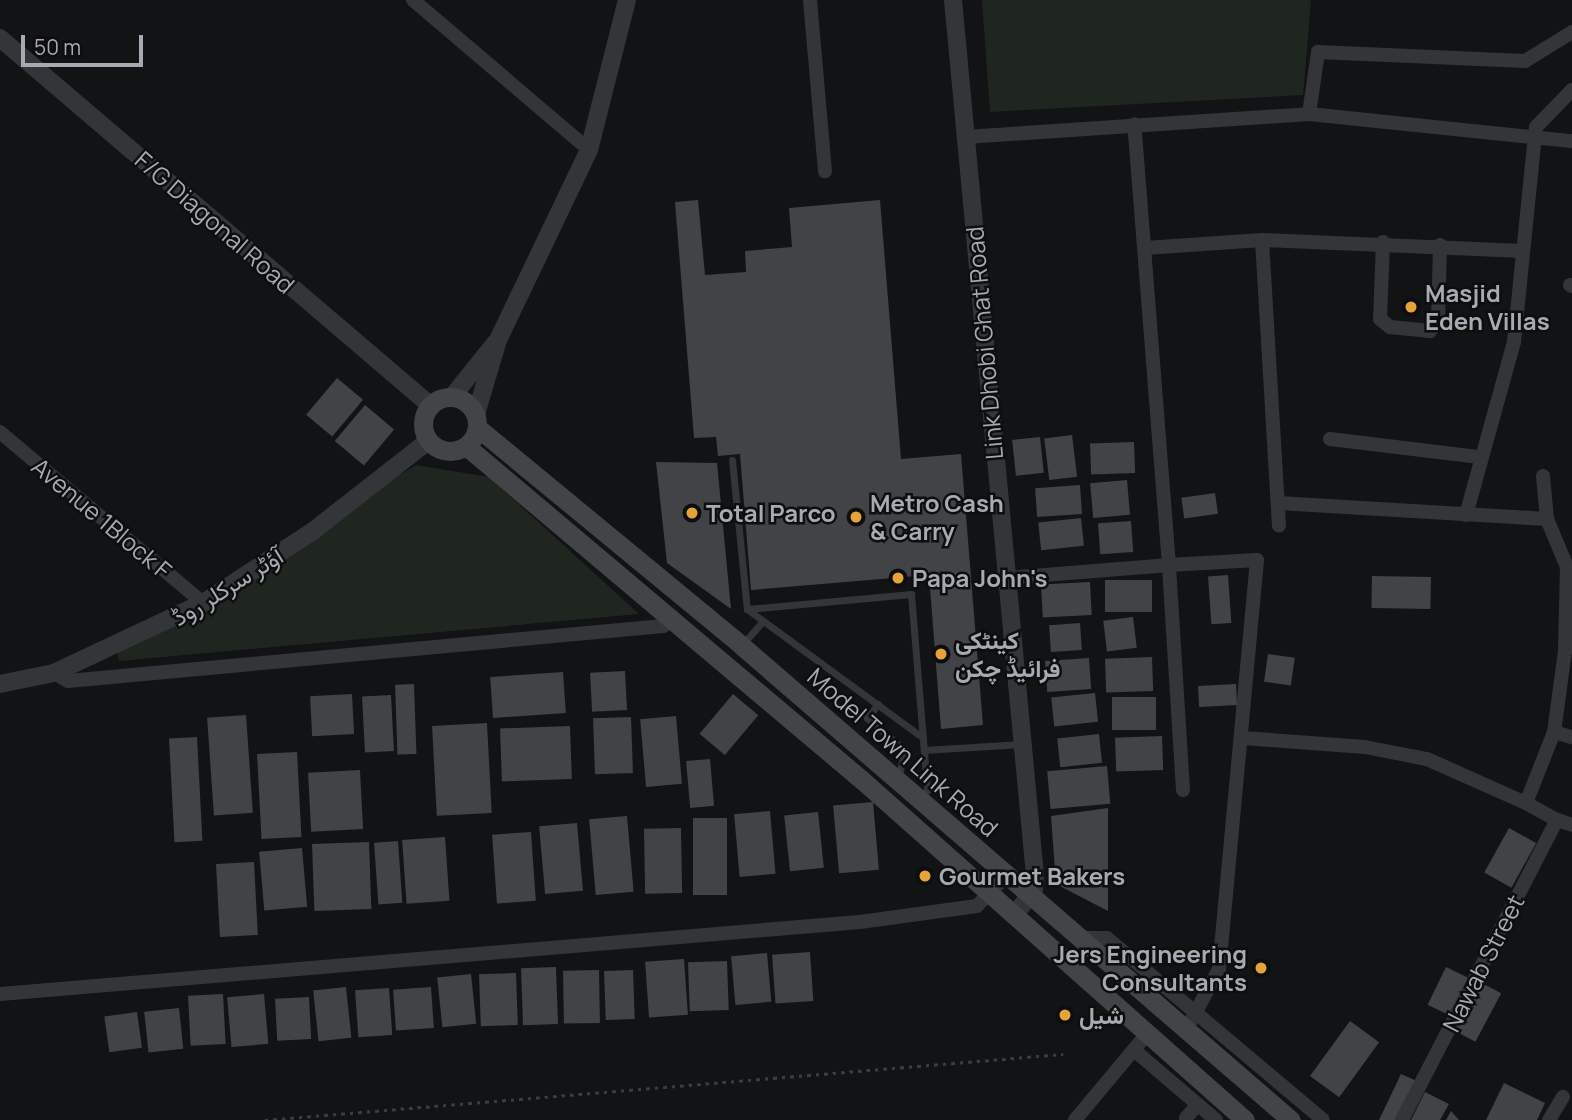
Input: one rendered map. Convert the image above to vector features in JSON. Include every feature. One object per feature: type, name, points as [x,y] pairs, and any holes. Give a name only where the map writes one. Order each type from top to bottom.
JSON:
[{"type":"main road","points":[[452,397],[477,421],[466,446],[446,451],[428,441],[424,416],[430,405],[452,397]]},
{"type":"main road","name":"Model Town Link Road","points":[[477,421],[1083,938],[1291,1120]]},
{"type":"main road","name":"Model Town Link Road","points":[[466,446],[672,616],[993,894],[1245,1120]]},
{"type":"street","points":[[413,0],[589,150]]},
{"type":"street","points":[[477,421],[498,340],[589,150],[627,0]]},
{"type":"street","points":[[810,0],[825,171]]},
{"type":"street","name":"Link Dhobi Ghat Road","points":[[953,0],[1035,876],[1030,895]]},
{"type":"street","points":[[1309,114],[1318,52],[1525,61],[1572,32]]},
{"type":"street","name":"F/G Diagonal Road","points":[[0,38],[430,405]]},
{"type":"street","points":[[1466,515],[1478,457],[1514,342],[1536,127],[1572,90]]},
{"type":"street","points":[[965,137],[1309,114],[1572,141]]},
{"type":"street","points":[[1134,124],[1169,565],[1183,790]]},
{"type":"street","points":[[1145,248],[1262,240],[1383,242],[1523,251]]},
{"type":"street","points":[[1262,240],[1279,525]]},
{"type":"street","points":[[1383,242],[1380,319],[1390,327],[1430,331],[1438,322],[1440,245]]},
{"type":"street","points":[[452,397],[498,340]]},
{"type":"street","name":"Avenue 1Block F","points":[[0,432],[203,603]]},
{"type":"street","points":[[1330,439],[1478,457]]},
{"type":"street","name":"آؤٹر سرکلر روڈ","points":[[0,684],[54,673],[203,603],[313,531],[428,441]]},
{"type":"street","points":[[1526,803],[1554,732],[1569,567],[1547,519],[1543,476]]},
{"type":"street","points":[[1278,503],[1547,519]]},
{"type":"street","points":[[1007,578],[1257,560],[1261,567],[1219,969],[1199,1013],[1186,1030]]},
{"type":"street","points":[[54,673],[62,680],[82,680],[663,626],[672,616]]},
{"type":"street","points":[[1554,732],[1572,737]]},
{"type":"street","points":[[1243,738],[1365,747],[1427,759],[1572,825]]},
{"type":"street","name":"Nawab Street","points":[[1402,1120],[1557,820]]},
{"type":"street","points":[[0,995],[860,922],[977,906],[993,894],[1007,874]]},
{"type":"street","points":[[1015,914],[1030,895]]},
{"type":"street","points":[[1083,938],[1107,938],[1323,1120]]},
{"type":"street","points":[[1075,1120],[1147,1034]]},
{"type":"street","points":[[1134,1050],[1216,1120]]},
{"type":"street","points":[[1549,1120],[1563,1097]]},
{"type":"street","points":[[1186,1118],[1198,1104]]},
{"type":"lane","points":[[732,460],[747,609],[923,738]]},
{"type":"lane","points":[[747,609],[911,594],[927,790],[920,799]]},
{"type":"lane","points":[[742,646],[763,621]]},
{"type":"lane","points":[[878,704],[867,718],[905,750],[897,779]]},
{"type":"lane","points":[[924,750],[1023,744]]},
{"type":"path","points":[[265,1120],[1063,1054]]},
{"type":"shaded area","points":[[982,0],[1311,0],[1303,95],[990,112]]},
{"type":"shaded area","points":[[416,465],[489,477],[639,614],[119,661],[116,646]]},
{"type":"building","name":"Metro Cash & Carry","points":[[698,200],[705,275],[746,272],[745,251],[792,247],[789,208],[880,200],[901,459],[961,454],[983,725],[941,729],[929,575],[751,590],[740,454],[718,456],[716,437],[694,438],[675,202]]},
{"type":"building","points":[[337,378],[363,400],[332,437],[306,415]]},
{"type":"building","points":[[365,405],[394,429],[364,465],[335,441]]},
{"type":"building","points":[[1072,435],[1077,477],[1049,480],[1044,438]]},
{"type":"building","points":[[1040,437],[1044,473],[1016,476],[1012,440]]},
{"type":"building","points":[[1134,442],[1135,473],[1091,475],[1090,444]]},
{"type":"building","name":"Total Parco","points":[[656,462],[717,463],[731,609],[667,563]]},
{"type":"building","points":[[1127,480],[1130,515],[1093,518],[1090,483]]},
{"type":"building","points":[[1080,485],[1082,514],[1037,517],[1035,488]]},
{"type":"building","points":[[1215,493],[1218,514],[1184,519],[1181,498]]},
{"type":"building","points":[[1081,518],[1084,546],[1041,550],[1038,522]]},
{"type":"building","points":[[1131,521],[1133,552],[1100,554],[1098,523]]},
{"type":"building","points":[[1228,575],[1231,623],[1211,624],[1208,576]]},
{"type":"building","points":[[1372,576],[1431,577],[1430,609],[1371,608]]},
{"type":"building","points":[[1105,580],[1152,580],[1152,612],[1105,612]]},
{"type":"building","points":[[1090,582],[1092,615],[1043,618],[1041,585]]},
{"type":"building","points":[[1133,617],[1137,648],[1107,651],[1103,621]]},
{"type":"building","points":[[1080,623],[1082,650],[1051,652],[1049,625]]},
{"type":"building","points":[[1268,654],[1295,658],[1291,685],[1264,682]]},
{"type":"building","points":[[1152,657],[1153,691],[1106,693],[1105,659]]},
{"type":"building","points":[[1089,658],[1091,689],[1047,692],[1045,661]]},
{"type":"building","points":[[625,671],[627,710],[592,712],[590,673]]},
{"type":"building","points":[[563,672],[566,713],[493,718],[490,677]]},
{"type":"building","points":[[414,684],[416,754],[397,755],[395,685]]},
{"type":"building","points":[[1236,684],[1237,705],[1199,707],[1198,686]]},
{"type":"building","points":[[1095,693],[1098,722],[1054,726],[1051,698]]},
{"type":"building","points":[[352,694],[354,734],[312,736],[310,696]]},
{"type":"building","points":[[733,694],[758,715],[725,755],[700,734]]},
{"type":"building","points":[[391,695],[394,751],[365,752],[362,697]]},
{"type":"building","points":[[1112,697],[1156,697],[1156,730],[1112,730]]},
{"type":"building","points":[[246,715],[253,813],[214,815],[207,718]]},
{"type":"building","points":[[676,716],[682,784],[646,787],[640,719]]},
{"type":"building","points":[[631,717],[633,773],[595,774],[593,718]]},
{"type":"building","points":[[487,723],[492,813],[437,816],[432,726]]},
{"type":"building","points":[[570,726],[572,779],[502,781],[500,728]]},
{"type":"building","points":[[1099,734],[1102,763],[1060,767],[1057,738]]},
{"type":"building","points":[[1162,736],[1163,770],[1116,772],[1115,738]]},
{"type":"building","points":[[197,737],[202,841],[174,842],[169,738]]},
{"type":"building","points":[[297,752],[301,837],[262,839],[257,754]]},
{"type":"building","points":[[710,759],[714,806],[690,808],[686,761]]},
{"type":"building","points":[[1107,766],[1110,804],[1051,809],[1047,771]]},
{"type":"building","points":[[360,770],[363,829],[311,832],[308,773]]},
{"type":"building","points":[[873,802],[879,870],[839,873],[833,805]]},
{"type":"building","points":[[1108,808],[1108,911],[1056,884],[1051,816]]},
{"type":"building","points":[[770,811],[775,874],[740,877],[734,814]]},
{"type":"building","points":[[818,812],[824,868],[790,871],[784,816]]},
{"type":"building","points":[[627,816],[634,892],[596,895],[589,819]]},
{"type":"building","points":[[693,818],[727,818],[727,895],[693,895]]},
{"type":"building","points":[[577,823],[583,891],[545,894],[539,826]]},
{"type":"building","points":[[681,828],[682,893],[645,894],[644,829]]},
{"type":"building","points":[[1509,828],[1536,843],[1511,888],[1484,873]]},
{"type":"building","points":[[531,832],[536,901],[497,904],[492,835]]},
{"type":"building","points":[[445,837],[449,901],[407,904],[402,840]]},
{"type":"building","points":[[398,841],[402,903],[378,905],[374,843]]},
{"type":"building","points":[[369,842],[371,909],[314,911],[312,844]]},
{"type":"building","points":[[302,848],[307,907],[264,911],[259,852]]},
{"type":"building","points":[[254,862],[258,935],[220,937],[216,864]]},
{"type":"building","points":[[810,952],[813,1001],[776,1004],[772,955]]},
{"type":"building","points":[[767,953],[771,1002],[735,1005],[731,956]]},
{"type":"building","points":[[684,959],[688,1015],[649,1018],[645,962]]},
{"type":"building","points":[[727,961],[729,1010],[690,1011],[688,962]]},
{"type":"building","points":[[556,967],[558,1024],[523,1025],[521,968]]},
{"type":"building","points":[[1446,967],[1471,979],[1453,1017],[1428,1005]]},
{"type":"building","points":[[599,970],[600,1023],[564,1024],[563,971]]},
{"type":"building","points":[[633,970],[635,1019],[606,1020],[604,971]]},
{"type":"building","points":[[516,973],[518,1025],[481,1026],[479,974]]},
{"type":"building","points":[[471,974],[476,1024],[442,1027],[437,978]]},
{"type":"building","points":[[1480,982],[1501,993],[1475,1042],[1454,1031]]},
{"type":"building","points":[[346,987],[351,1038],[319,1041],[313,990]]},
{"type":"building","points":[[431,987],[434,1028],[396,1031],[393,990]]},
{"type":"building","points":[[389,988],[392,1035],[358,1037],[355,990]]},
{"type":"building","points":[[223,994],[226,1044],[191,1046],[188,996]]},
{"type":"building","points":[[264,994],[268,1044],[231,1047],[227,997]]},
{"type":"building","points":[[309,997],[311,1039],[277,1041],[275,999]]},
{"type":"building","points":[[179,1008],[183,1049],[148,1052],[144,1012]]},
{"type":"building","points":[[137,1012],[142,1048],[109,1052],[104,1017]]},
{"type":"building","points":[[1350,1021],[1379,1042],[1339,1097],[1310,1076]]},
{"type":"building","points":[[1401,1074],[1419,1082],[1401,1120],[1379,1120]]},
{"type":"building","points":[[1504,1083],[1545,1103],[1537,1120],[1486,1120]]},
{"type":"building","points":[[1425,1092],[1449,1104],[1440,1120],[1411,1120]]},
{"type":"building","points":[[1451,1111],[1459,1120],[1446,1120]]},
{"type":"place","name":"Masjid Eden Villas","points":[[1411,307]]},
{"type":"place","name":"Total Parco","points":[[692,513]]},
{"type":"place","name":"Metro Cash & Carry","points":[[856,517]]},
{"type":"place","name":"Papa John's","points":[[898,578]]},
{"type":"place","name":"کینٹکی فرائیڈ چکن","points":[[941,654]]},
{"type":"place","name":"Gourmet Bakers","points":[[925,876]]},
{"type":"place","name":"Jers Engineering Consultants","points":[[1261,968]]},
{"type":"place","name":"شیل","points":[[1065,1015]]}]
